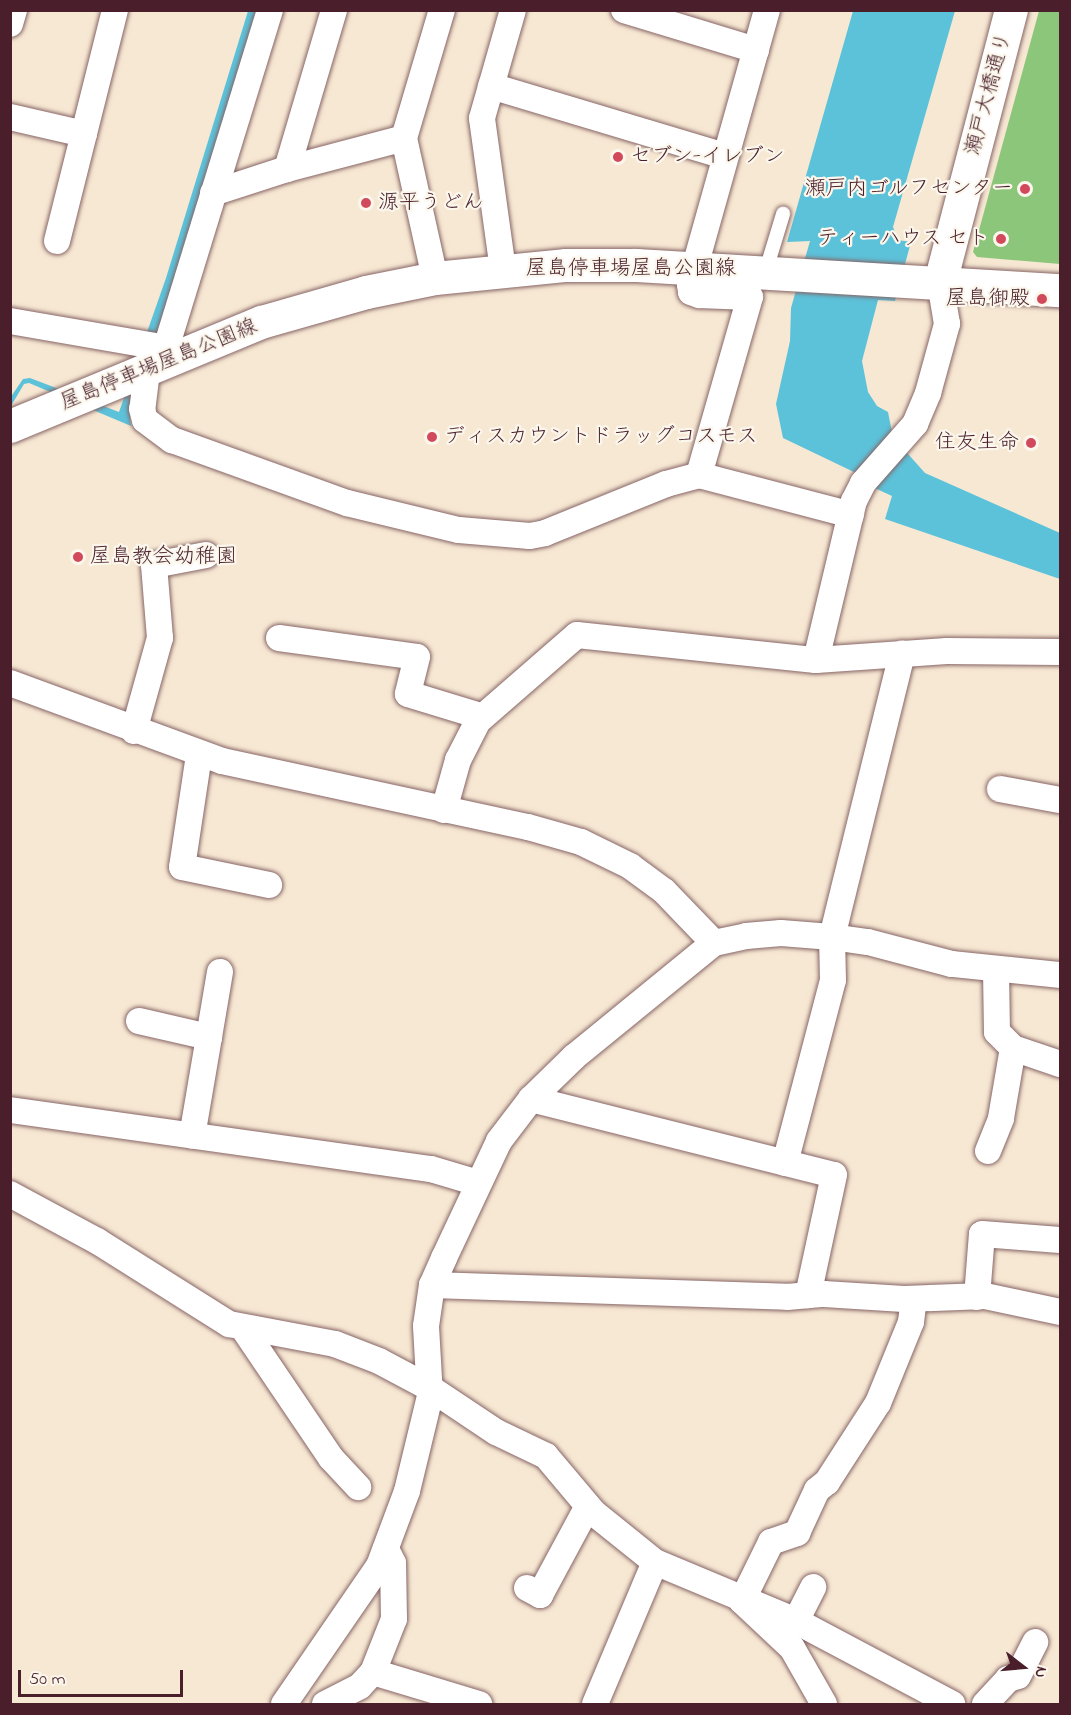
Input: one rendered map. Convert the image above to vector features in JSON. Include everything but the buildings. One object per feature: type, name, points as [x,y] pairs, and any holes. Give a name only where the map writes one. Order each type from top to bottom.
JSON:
[{"type":"main road","name":"瀬戸大橋通り","points":[[940,282],[1011,10]]},
{"type":"main road","name":"屋島停車場屋島公園線","points":[[10,426],[161,360],[308,308],[435,278],[503,270],[578,265],[782,271],[1060,290]]},
{"type":"street","points":[[10,24],[14,10]]},
{"type":"street","points":[[57,241],[115,10]]},
{"type":"street","points":[[270,10],[161,360],[142,409],[145,420],[172,440],[347,503],[459,530],[530,536],[545,533],[666,484],[699,475],[851,515]]},
{"type":"street","points":[[287,169],[334,10]]},
{"type":"street","points":[[435,278],[404,138],[442,10]]},
{"type":"street","points":[[503,270],[482,118],[513,10]]},
{"type":"street","points":[[624,10],[756,50]]},
{"type":"street","points":[[699,475],[750,297],[691,292],[692,268],[767,10]]},
{"type":"street","points":[[491,86],[724,156]]},
{"type":"street","points":[[10,117],[84,134]]},
{"type":"street","points":[[213,194],[287,169],[404,138]]},
{"type":"street","points":[[816,660],[851,515],[863,483],[915,424],[928,393],[947,324],[946,301],[940,282]]},
{"type":"street","points":[[10,321],[161,360]]},
{"type":"street","points":[[134,731],[160,638],[154,565],[206,555]]},
{"type":"street","points":[[444,810],[458,760],[483,717],[577,635],[816,660],[902,654],[1060,652]]},
{"type":"street","points":[[279,638],[417,657],[408,694],[483,717]]},
{"type":"street","points":[[785,1163],[833,980],[832,937],[902,654]]},
{"type":"street","points":[[10,683],[199,755],[581,842],[621,862],[683,908],[714,943]]},
{"type":"street","points":[[199,755],[182,867],[269,885]]},
{"type":"street","points":[[1000,789],[1060,800]]},
{"type":"street","points":[[284,1704],[378,1566],[386,1549],[407,1491],[430,1388],[426,1326],[432,1285],[499,1141],[531,1099],[620,1017],[669,983],[714,943],[781,933],[832,937],[996,970],[1060,975]]},
{"type":"street","points":[[996,970],[998,1032],[1013,1048],[1060,1064]]},
{"type":"street","points":[[192,1136],[220,972]]},
{"type":"street","points":[[139,1021],[209,1036]]},
{"type":"street","points":[[988,1151],[1001,1118],[1013,1048]]},
{"type":"street","points":[[531,1099],[834,1175],[808,1295]]},
{"type":"street","points":[[10,1110],[431,1169],[478,1183]]},
{"type":"street","points":[[10,1194],[97,1241],[219,1318],[243,1328],[335,1344],[379,1361],[430,1388],[496,1432],[546,1456],[588,1506],[656,1562],[742,1601],[796,1622],[952,1704]]},
{"type":"street","points":[[977,1297],[982,1234],[1060,1240]]},
{"type":"street","points":[[432,1285],[914,1299],[977,1297],[1060,1312]]},
{"type":"street","points":[[742,1601],[771,1542],[797,1533],[817,1490],[827,1482],[878,1402],[911,1322],[914,1299]]},
{"type":"street","points":[[243,1328],[332,1458],[358,1486]]},
{"type":"street","points":[[527,1588],[540,1594],[588,1506]]},
{"type":"street","points":[[325,1704],[360,1686],[373,1672],[394,1619],[393,1563],[386,1549]]},
{"type":"street","points":[[595,1704],[656,1562]]},
{"type":"street","points":[[796,1622],[813,1587]]},
{"type":"street","points":[[742,1601],[792,1648],[824,1704]]},
{"type":"street","points":[[985,1704],[1008,1679],[1018,1676],[1035,1642]]},
{"type":"street","points":[[373,1672],[479,1704]]},
{"type":"lane","points":[[782,271],[783,214]]},
{"type":"green space","name":"瀬戸内ゴルフセンター","points":[[1039,11],[1060,11],[1060,264],[977,257],[973,252]]},
{"type":"water","points":[[248,11],[261,11],[130,418],[131,426],[29,383],[24,384],[11,406],[10,398],[23,379],[30,378],[119,412],[166,278]]},
{"type":"water","points":[[853,11],[955,11],[893,227],[898,240],[911,242],[895,301],[878,300],[862,361],[868,392],[877,406],[888,412],[893,437],[925,473],[1060,533],[1060,579],[885,519],[892,496],[868,485],[856,473],[783,438],[776,404],[790,341],[791,308],[810,241],[787,242]]},
{"type":"place","name":"セブン-イレブン","points":[[618,157]]},
{"type":"place","name":"瀬戸内ゴルフセンター","points":[[1025,189]]},
{"type":"place","name":"源平うどん","points":[[366,203]]},
{"type":"place","name":"ティーハウス セト","points":[[1001,239]]},
{"type":"place","name":"屋島御殿","points":[[1042,299]]},
{"type":"place","name":"ディスカウントドラッグコスモス","points":[[432,437]]},
{"type":"place","name":"住友生命","points":[[1031,443]]},
{"type":"place","name":"屋島教会幼稚園","points":[[78,557]]}]
